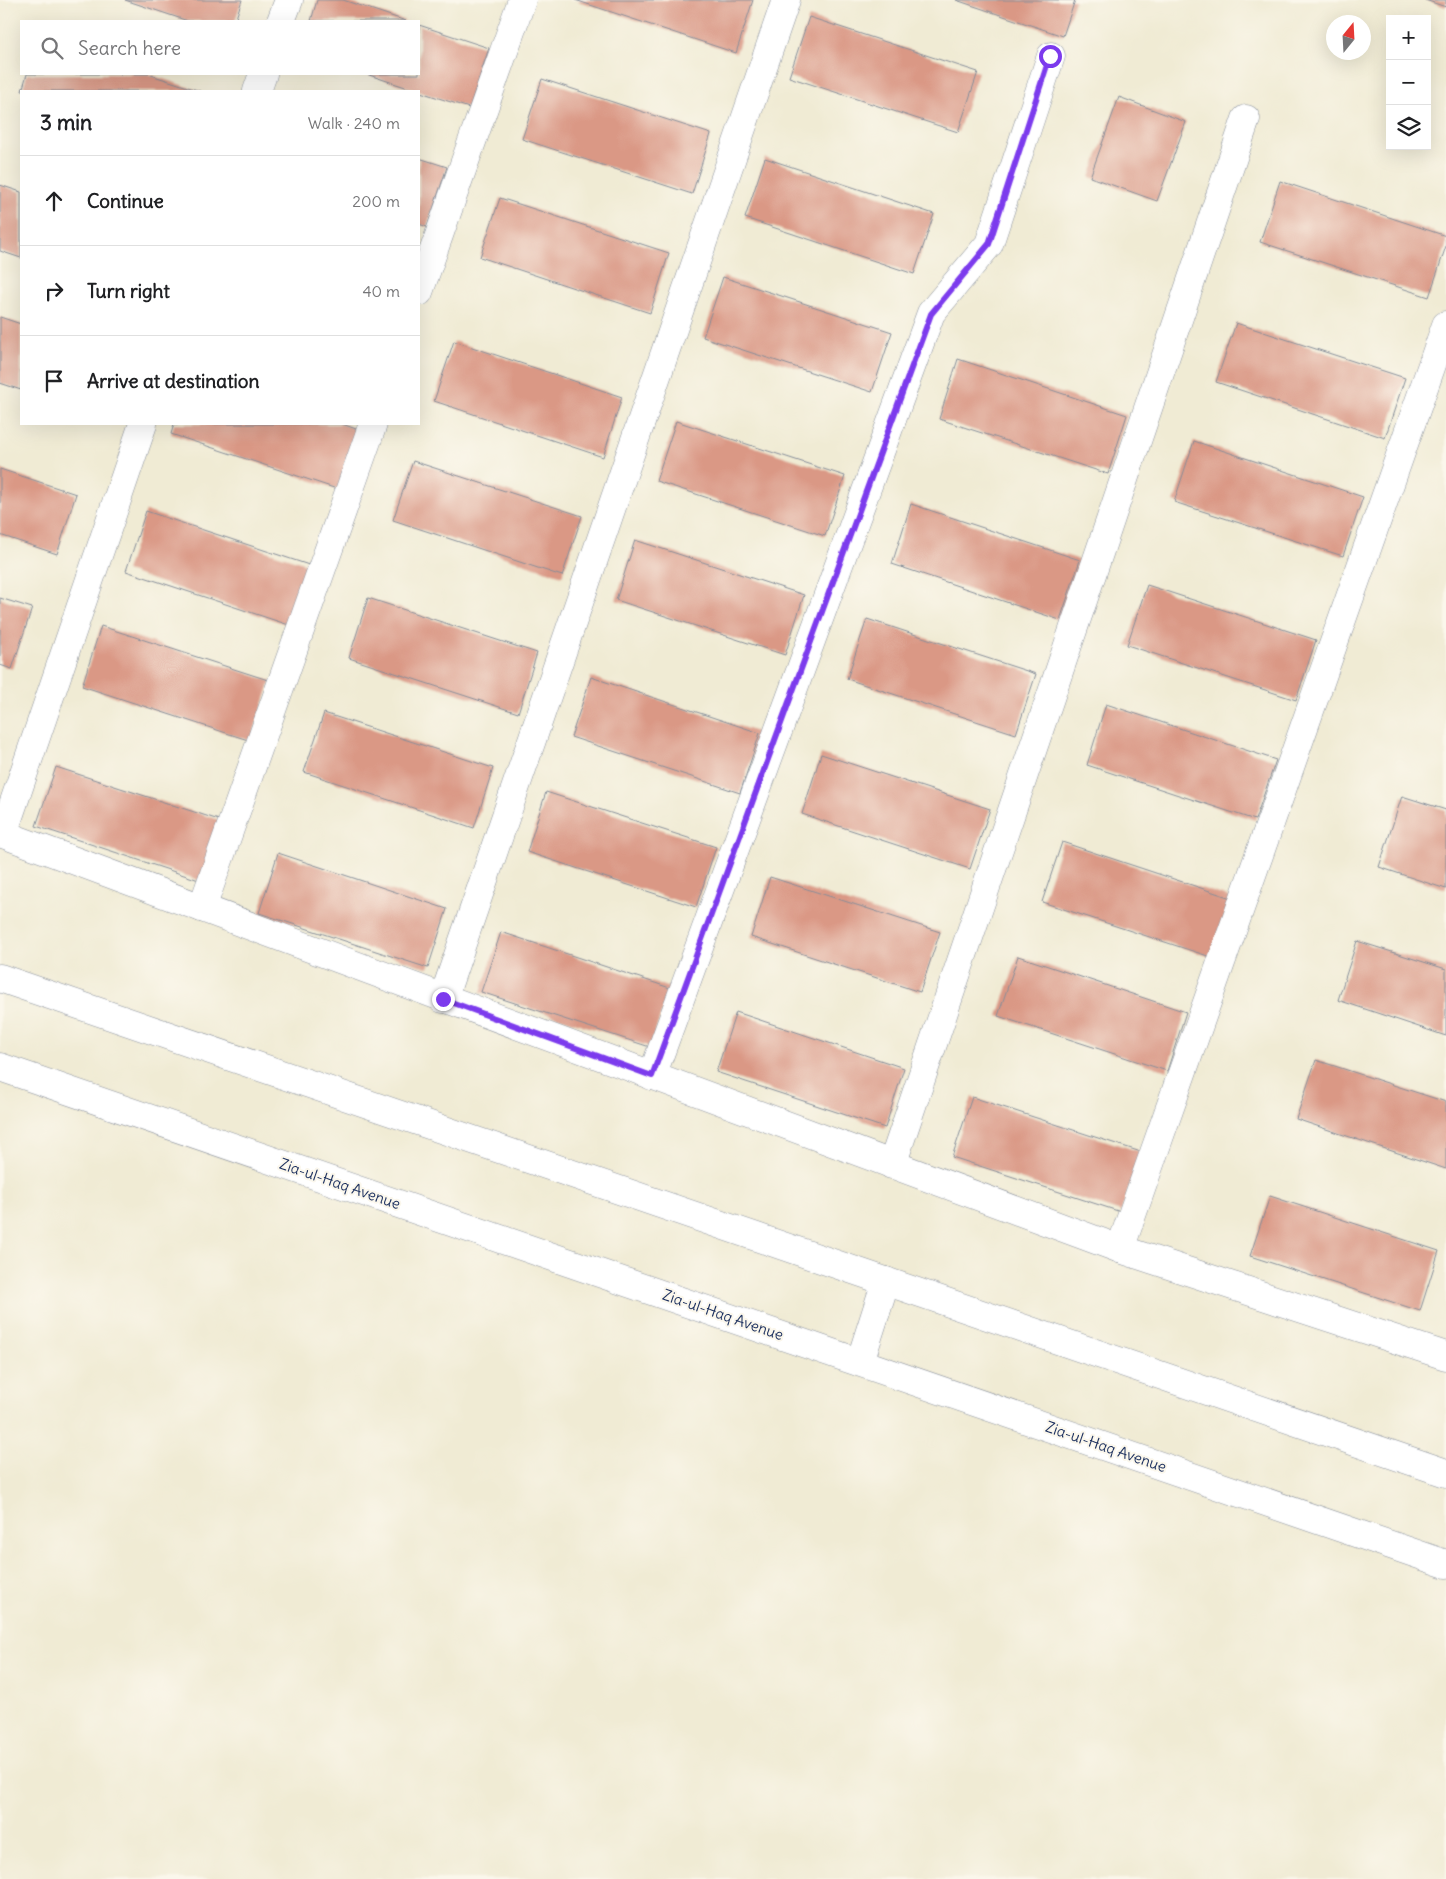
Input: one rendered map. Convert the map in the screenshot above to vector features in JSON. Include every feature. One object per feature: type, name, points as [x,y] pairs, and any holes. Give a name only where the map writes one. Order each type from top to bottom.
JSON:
[{"type":"street","points":[[281,20],[289,0]]},
{"type":"street","points":[[420,289],[522,0]]},
{"type":"street","points":[[443,999],[786,0]]},
{"type":"street","points":[[652,1076],[931,314],[989,244],[1050,56]]},
{"type":"street","points":[[257,90],[263,75]]},
{"type":"street","points":[[892,1165],[1246,119]]},
{"type":"street","points":[[1120,1249],[1446,325]]},
{"type":"street","points":[[143,425],[1,833],[443,999],[1120,1249],[1446,1356]]},
{"type":"street","points":[[202,908],[373,425]]},
{"type":"street","points":[[0,978],[1446,1473]]},
{"type":"street","name":"Zia-ul-Haq Avenue","points":[[0,1067],[1446,1564]]},
{"type":"street","points":[[860,1362],[886,1281]]},
{"type":"building","points":[[125,0],[242,0],[235,20],[185,20]]},
{"type":"building","points":[[317,0],[343,0],[403,20],[311,20]]},
{"type":"building","points":[[575,0],[753,0],[736,53]]},
{"type":"building","points":[[956,0],[1075,0],[1063,36]]},
{"type":"building","points":[[1425,0],[1446,0],[1446,7]]},
{"type":"building","points":[[809,17],[978,72],[958,132],[789,77]]},
{"type":"building","points":[[420,25],[489,48],[469,108],[420,92],[420,90],[414,90],[369,75],[420,75]]},
{"type":"building","points":[[27,75],[151,75],[197,90],[22,90]]},
{"type":"building","points":[[542,79],[711,134],[692,194],[522,139]]},
{"type":"building","points":[[1119,97],[1186,122],[1157,201],[1090,177]]},
{"type":"building","points":[[420,158],[447,167],[427,227],[420,224]]},
{"type":"building","points":[[765,158],[934,214],[914,274],[745,218]]},
{"type":"building","points":[[1280,181],[1446,236],[1446,246],[1429,297],[1260,242]]},
{"type":"building","points":[[0,185],[20,192],[20,258],[0,251]]},
{"type":"building","points":[[500,198],[669,253],[650,313],[480,257]]},
{"type":"building","points":[[723,277],[892,332],[872,392],[703,337]]},
{"type":"building","points":[[0,317],[20,324],[20,390],[0,383]]},
{"type":"building","points":[[1236,323],[1405,378],[1385,438],[1216,382]]},
{"type":"building","points":[[454,341],[622,397],[603,457],[434,401]]},
{"type":"building","points":[[958,359],[1127,415],[1108,474],[939,419]]},
{"type":"building","points":[[676,421],[845,476],[825,536],[656,481]]},
{"type":"building","points":[[174,425],[345,425],[359,430],[340,490],[171,434]]},
{"type":"building","points":[[1194,441],[1363,497],[1343,556],[1174,502]]},
{"type":"building","points":[[413,461],[582,516],[562,576],[393,520]]},
{"type":"building","points":[[0,469],[76,494],[57,554],[0,535]]},
{"type":"building","points":[[911,504],[1080,560],[1060,620],[892,564]]},
{"type":"building","points":[[146,511],[315,567],[295,627],[126,571]]},
{"type":"building","points":[[635,540],[804,595],[785,655],[616,600]]},
{"type":"building","points":[[1147,585],[1316,640],[1296,700],[1127,645]]},
{"type":"building","points":[[0,598],[32,608],[12,669],[0,665]]},
{"type":"building","points":[[368,598],[537,653],[518,713],[349,658]]},
{"type":"building","points":[[867,619],[1036,674],[1016,734],[847,679]]},
{"type":"building","points":[[101,626],[271,681],[251,741],[82,686]]},
{"type":"building","points":[[591,677],[760,733],[740,793],[571,737]]},
{"type":"building","points":[[1106,704],[1276,760],[1255,820],[1087,765]]},
{"type":"building","points":[[324,713],[493,768],[474,828],[304,772]]},
{"type":"building","points":[[821,754],[990,809],[970,869],[802,814]]},
{"type":"building","points":[[56,767],[225,822],[205,882],[36,826]]},
{"type":"building","points":[[546,792],[716,847],[696,907],[527,852]]},
{"type":"building","points":[[1402,796],[1446,810],[1446,889],[1379,867]]},
{"type":"building","points":[[1062,842],[1231,898],[1211,957],[1042,902]]},
{"type":"building","points":[[278,853],[447,909],[428,968],[259,913]]},
{"type":"building","points":[[770,877],[940,932],[920,992],[751,937]]},
{"type":"building","points":[[501,932],[670,988],[650,1047],[481,992]]},
{"type":"building","points":[[1357,941],[1446,969],[1446,1036],[1338,1000]]},
{"type":"building","points":[[1018,956],[1186,1012],[1167,1071],[998,1016]]},
{"type":"building","points":[[736,1012],[904,1068],[885,1128],[716,1072]]},
{"type":"building","points":[[1316,1060],[1446,1102],[1446,1169],[1296,1119]]},
{"type":"building","points":[[972,1097],[1141,1152],[1121,1212],[952,1157]]},
{"type":"building","points":[[1270,1196],[1439,1251],[1420,1311],[1250,1256]]},
{"type":"route","points":[[443,999],[652,1076],[931,314],[989,244],[1050,56]]}]
